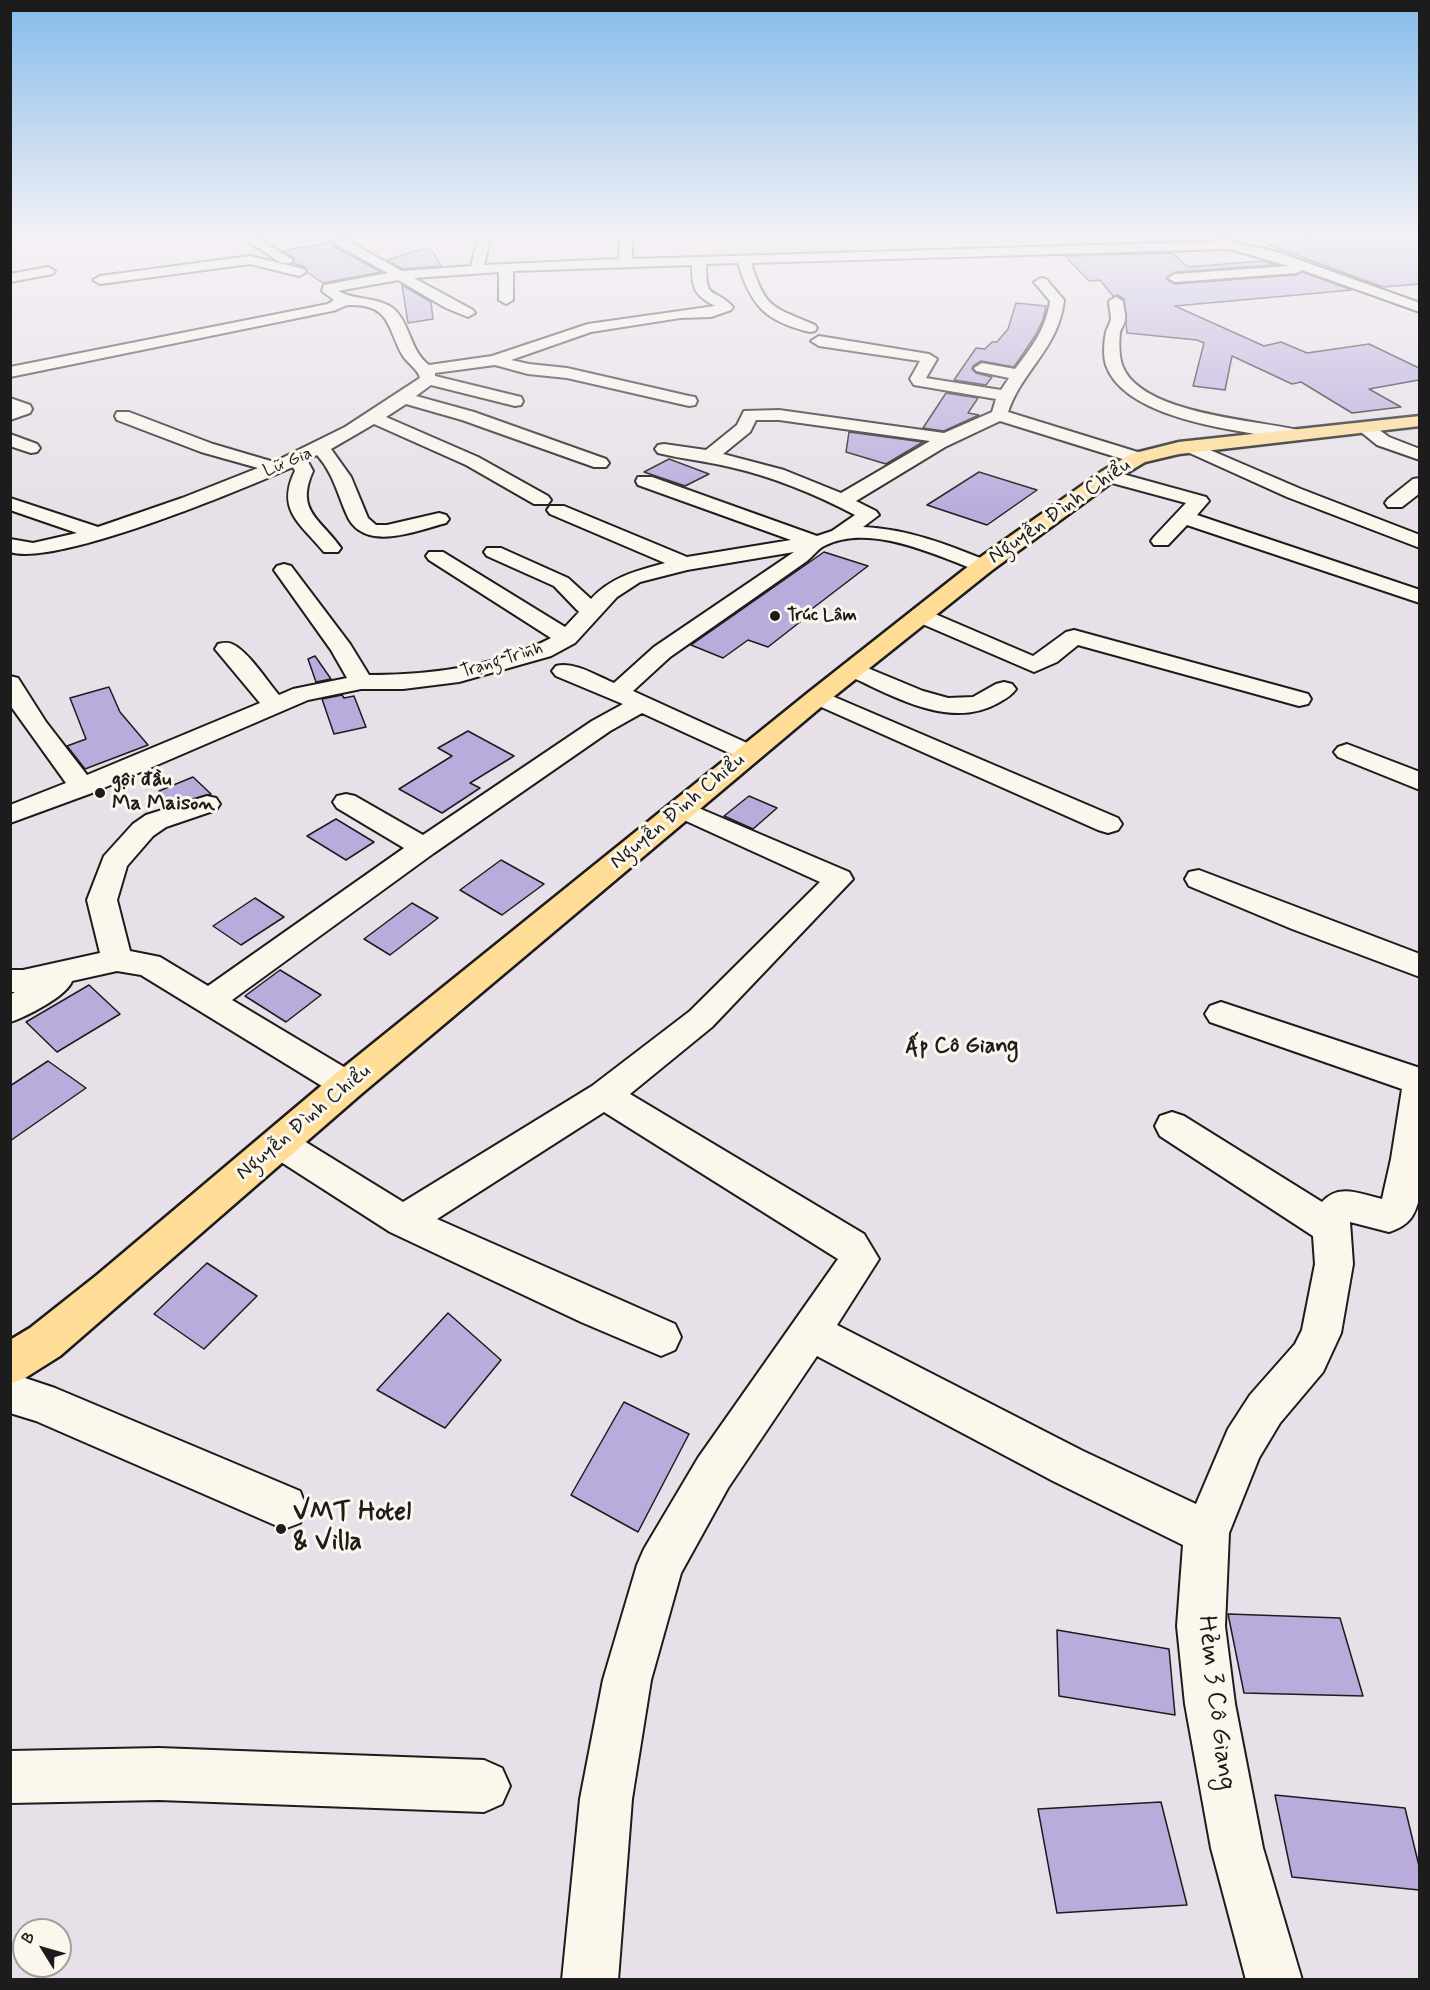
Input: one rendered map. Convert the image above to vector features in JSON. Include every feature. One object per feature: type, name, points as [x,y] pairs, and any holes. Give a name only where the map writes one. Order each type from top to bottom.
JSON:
[{"type":"main road","name":"Nguyễn Đình Chiểu","points":[[10,1364],[45,1342],[111,1288],[347,1085],[748,753],[983,566],[1108,476],[1138,458],[1189,446],[1365,429],[1419,421]]},
{"type":"street","points":[[10,372],[233,328]]},
{"type":"street","points":[[398,328],[406,350],[427,375],[514,401]]},
{"type":"street","points":[[427,375],[495,360],[589,328]]},
{"type":"street","points":[[802,328],[814,335],[929,359],[918,379],[920,382],[1005,396]]},
{"type":"street","points":[[999,415],[1005,396],[1050,328]]},
{"type":"street","points":[[1115,328],[1114,365],[1121,380],[1172,410],[1205,419],[1297,435]]},
{"type":"street","points":[[17,353],[52,363]]},
{"type":"street","points":[[495,360],[689,401]]},
{"type":"street","points":[[982,368],[1024,370]]},
{"type":"street","name":"Lữ Gia","points":[[10,545],[22,549],[33,549],[98,533],[169,511],[276,468],[321,449],[404,398],[427,375]]},
{"type":"street","points":[[404,398],[468,416],[600,464]]},
{"type":"street","points":[[10,403],[24,409],[10,415]]},
{"type":"street","points":[[711,455],[744,428],[750,415],[779,415],[947,439]]},
{"type":"street","points":[[842,501],[947,439],[999,415],[1138,458]]},
{"type":"street","points":[[123,416],[207,448],[276,468]]},
{"type":"street","points":[[372,417],[472,461],[549,505],[685,564]]},
{"type":"street","points":[[822,441],[837,424]]},
{"type":"street","points":[[1365,429],[1394,446],[1419,454]]},
{"type":"street","points":[[10,439],[31,448]]},
{"type":"street","points":[[1189,446],[1294,493],[1419,542]]},
{"type":"street","points":[[321,449],[340,473],[348,489],[354,514],[368,529],[379,532],[387,531],[439,519]]},
{"type":"street","points":[[664,449],[711,455],[815,489],[869,515],[838,534]]},
{"type":"street","points":[[298,459],[304,471],[297,486],[297,506],[331,548]]},
{"type":"street","points":[[1108,476],[1199,501],[1161,541]]},
{"type":"street","points":[[210,1000],[424,847],[602,726],[629,697],[662,652],[800,557],[816,542],[645,481]]},
{"type":"street","points":[[1395,503],[1419,483]]},
{"type":"street","points":[[10,504],[98,533]]},
{"type":"street","points":[[1184,517],[1419,597]]},
{"type":"street","name":"Trạng Trình","points":[[10,815],[188,743],[273,704],[331,686],[361,682],[403,682],[469,673],[543,651],[567,638],[618,585],[656,571],[816,542],[838,534],[865,532],[889,533],[983,566]]},
{"type":"street","points":[[494,552],[561,582],[592,613]]},
{"type":"street","points":[[435,556],[567,638]]},
{"type":"street","points":[[284,570],[342,649],[361,682]]},
{"type":"street","points":[[921,615],[1034,665],[1049,657],[1074,637],[1299,699]]},
{"type":"street","points":[[226,649],[245,668],[273,704]]},
{"type":"street","points":[[853,669],[925,700],[946,706],[980,703],[1004,689]]},
{"type":"street","points":[[564,671],[629,697],[748,753]]},
{"type":"street","points":[[10,683],[24,710],[51,750],[83,787]]},
{"type":"street","points":[[818,697],[1108,824]]},
{"type":"street","points":[[1347,752],[1419,782]]},
{"type":"street","points":[[346,802],[424,847]]},
{"type":"street","points":[[117,960],[102,900],[114,863],[143,830],[156,821],[207,804]]},
{"type":"street","points":[[403,1221],[604,1095],[701,1019],[839,879],[682,809]]},
{"type":"street","points":[[1198,879],[1302,922],[1419,966]]},
{"type":"street","points":[[10,981],[23,981],[117,960],[150,965],[347,1085]]},
{"type":"street","points":[[10,1010],[81,968]]},
{"type":"street","points":[[1172,1125],[1330,1227],[1334,1214],[1341,1206],[1353,1205],[1374,1214],[1389,1216],[1398,1210],[1409,1159],[1419,1081],[1221,1014]]},
{"type":"street","points":[[590,1980],[610,1777],[627,1680],[660,1565],[712,1473],[860,1259],[851,1246],[604,1095]]},
{"type":"street","points":[[279,1143],[403,1221],[595,1310],[662,1337]]},
{"type":"street","name":"Hẻm 3 Cô Giang","points":[[1274,1980],[1237,1848],[1210,1704],[1201,1626],[1206,1533],[1242,1444],[1265,1409],[1309,1358],[1321,1333],[1334,1264],[1334,1244],[1330,1227]]},
{"type":"street","points":[[809,1331],[1068,1466],[1206,1533]]},
{"type":"street","points":[[10,1393],[40,1402],[284,1508]]},
{"type":"street","points":[[10,1777],[159,1774],[484,1786]]},
{"type":"building","points":[[1039,328],[1014,367],[981,361],[972,369],[976,373],[992,377],[986,385],[954,380],[976,348],[985,349],[992,342],[997,342],[1008,329]]},
{"type":"building","points":[[1127,328],[1224,328],[1264,346],[1281,342],[1307,353],[1369,344],[1419,368],[1419,380],[1369,389],[1401,407],[1352,413],[1301,382],[1292,384],[1232,356],[1225,390],[1193,386],[1204,343],[1197,340],[1127,333]]},
{"type":"building","points":[[946,393],[978,398],[968,413],[979,415],[944,431],[923,428]]},
{"type":"building","points":[[849,432],[923,442],[886,464],[846,452]]},
{"type":"building","points":[[669,459],[709,474],[685,486],[644,472]]},
{"type":"building","points":[[979,472],[1037,490],[987,525],[927,505]]},
{"type":"building","points":[[824,552],[868,566],[796,621],[800,622],[768,647],[748,640],[723,658],[691,645]]},
{"type":"building","points":[[315,656],[331,679],[316,682],[308,659]]},
{"type":"building","points":[[109,687],[120,712],[148,745],[85,769],[67,746],[86,739],[70,698]]},
{"type":"building","points":[[342,695],[344,698],[354,696],[366,727],[334,734],[322,699]]},
{"type":"building","points":[[468,731],[514,756],[470,783],[480,788],[442,813],[399,789],[452,756],[438,748]]},
{"type":"building","points":[[193,777],[211,794],[172,805],[159,791]]},
{"type":"building","points":[[749,796],[777,808],[753,829],[724,816]]},
{"type":"building","points":[[336,819],[374,842],[346,860],[307,836]]},
{"type":"building","points":[[501,860],[544,884],[502,915],[460,890]]},
{"type":"building","points":[[255,898],[284,917],[241,945],[213,926]]},
{"type":"building","points":[[412,903],[438,918],[390,955],[364,939]]},
{"type":"building","points":[[280,970],[321,995],[286,1022],[245,996]]},
{"type":"building","points":[[89,985],[120,1014],[57,1052],[26,1022]]},
{"type":"building","points":[[48,1061],[86,1088],[10,1141],[10,1086]]},
{"type":"building","points":[[207,1263],[257,1296],[204,1349],[154,1314]]},
{"type":"building","points":[[448,1313],[501,1360],[445,1428],[377,1390]]},
{"type":"building","points":[[624,1402],[689,1434],[638,1532],[571,1495]]},
{"type":"building","points":[[1228,1614],[1340,1618],[1363,1696],[1244,1693]]},
{"type":"building","points":[[1057,1630],[1169,1649],[1175,1715],[1059,1696]]},
{"type":"building","points":[[1275,1795],[1405,1808],[1419,1866],[1419,1890],[1292,1877]]},
{"type":"building","points":[[1161,1802],[1187,1905],[1057,1913],[1038,1809]]},
{"type":"place","name":"Trúc Lâm","points":[[775,616]]},
{"type":"place","name":"gội đầu Ma Maison","points":[[100,793]]},
{"type":"place","name":"VMT Hotel & Villa","points":[[281,1529]]},
{"type":"district","name":"Ấp Cô Giang","points":[[962,1047]]}]
